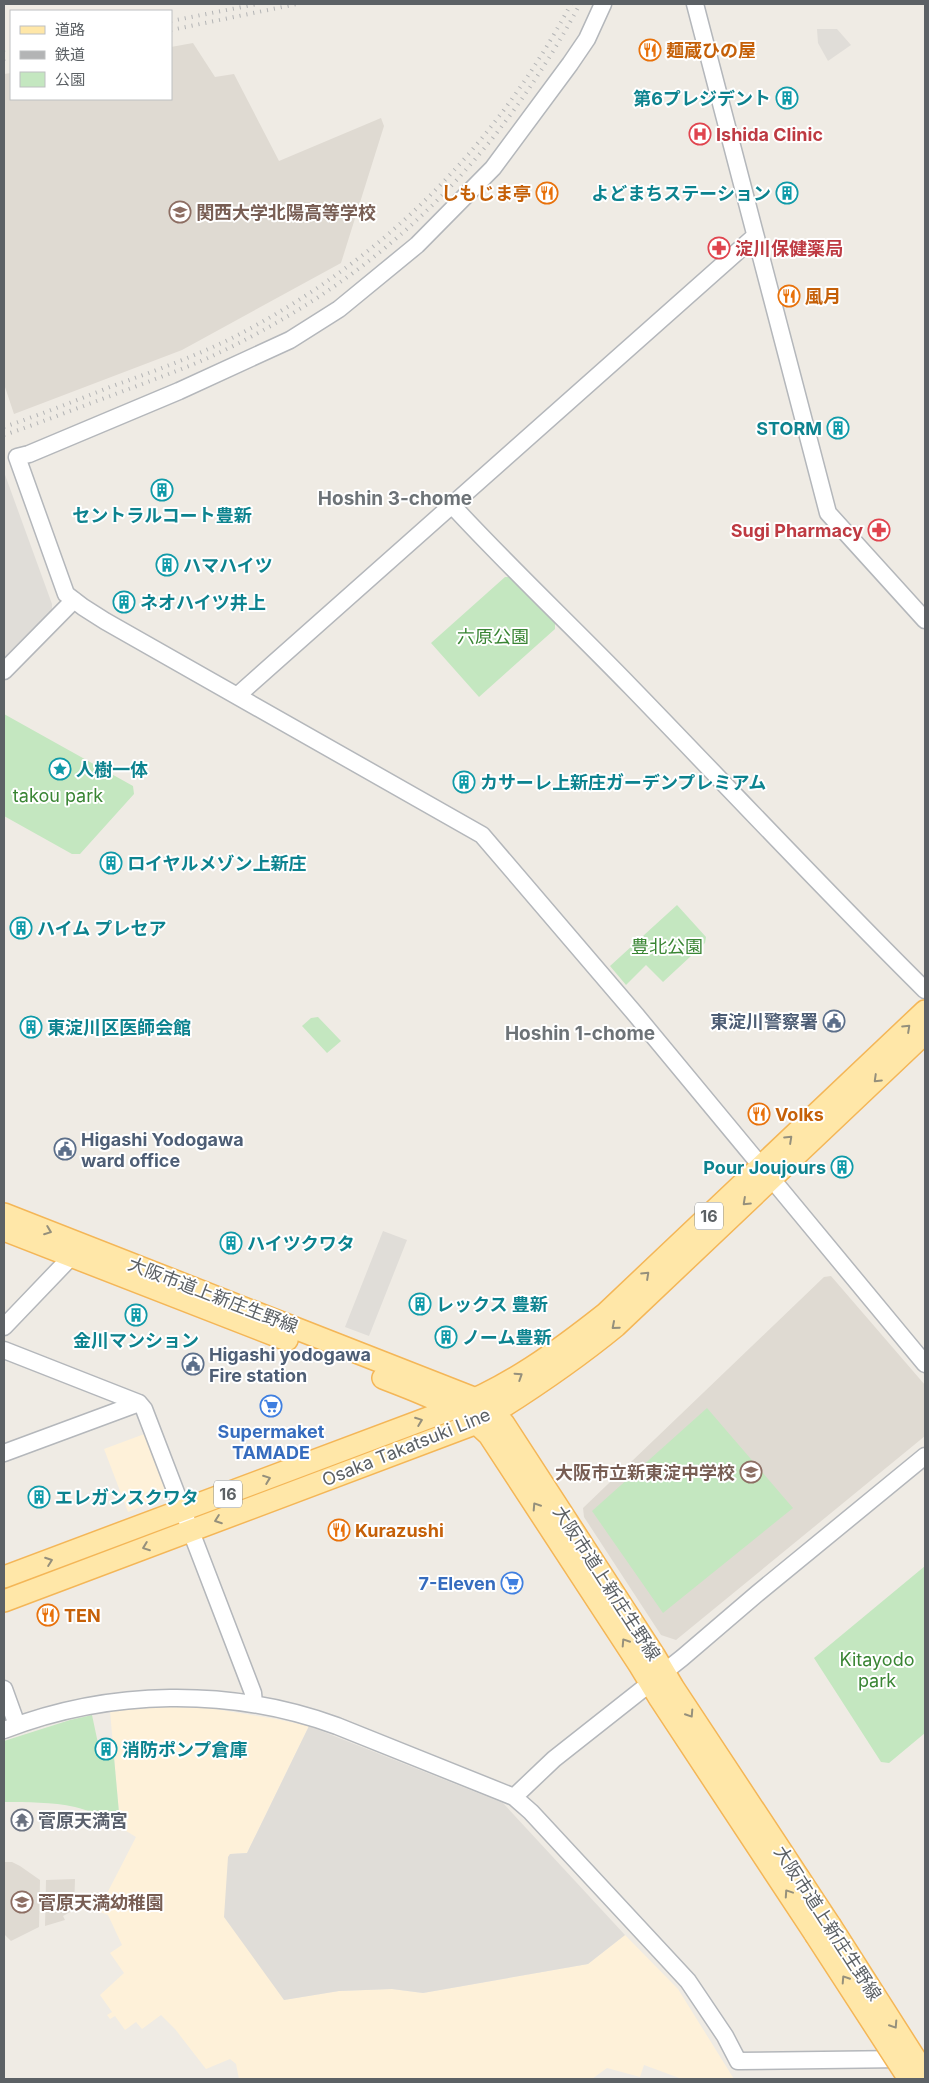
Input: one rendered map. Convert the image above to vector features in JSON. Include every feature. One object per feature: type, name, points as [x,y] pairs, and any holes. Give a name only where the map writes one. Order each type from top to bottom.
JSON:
[{"type":"main road","name":"Osaka Takatsuki Line","points":[[4,1578],[188,1520],[486,1417],[554,1375],[616,1326],[925,1011]]},
{"type":"main road","name":"Osaka Takatsuki Line","points":[[4,1601],[188,1520],[476,1400],[511,1382],[570,1342],[604,1314],[925,1033]]},
{"type":"main road","name":"大阪市道上新庄生野線","points":[[4,1214],[476,1400],[486,1417],[489,1435],[640,1666],[657,1678],[822,1929],[925,2074]]},
{"type":"main road","name":"大阪市道上新庄生野線","points":[[4,1230],[400,1384],[452,1409],[486,1417]]},
{"type":"main road","name":"大阪市道上新庄生野線","points":[[822,1929],[909,2079]]},
{"type":"street","points":[[604,4],[587,39],[493,168],[417,245],[338,309],[290,340],[179,391],[17,457],[66,594],[105,621],[482,835],[636,1015],[925,1364]]},
{"type":"street","points":[[695,4],[828,513],[925,620]]},
{"type":"street","points":[[238,695],[755,236]]},
{"type":"street","points":[[452,504],[498,556],[631,687],[812,876],[925,990]]},
{"type":"street","points":[[4,671],[74,600]]},
{"type":"street","points":[[4,1327],[71,1256]]},
{"type":"street","points":[[4,1350],[139,1403],[144,1409],[253,1692],[254,1703]]},
{"type":"street","points":[[4,1454],[139,1403]]},
{"type":"street","points":[[514,1797],[554,1759],[657,1678],[925,1456]]},
{"type":"street","points":[[4,1690],[10,1728],[71,1709],[121,1701],[188,1698],[254,1703],[330,1723],[514,1797],[531,1812],[688,1981],[725,2036],[738,2061],[925,2058]]},
{"type":"shaded area","points":[[817,29],[837,29],[851,45],[828,61],[818,43]]},
{"type":"shaded area","name":"関西大学北陽高等学校","points":[[193,43],[215,77],[234,74],[279,161],[381,118],[384,126],[341,263],[182,350],[14,414],[4,384],[4,74],[10,73],[10,100],[172,100],[172,47]]},
{"type":"shaded area","points":[[4,472],[52,604],[52,613],[4,661]]},
{"type":"shaded area","points":[[383,1231],[407,1240],[369,1336],[345,1327]]},
{"type":"shaded area","name":"大阪市立新東淀中学校","points":[[831,1276],[925,1385],[925,1436],[676,1640],[661,1635],[584,1517],[583,1508],[824,1277]]},
{"type":"shaded area","points":[[147,1433],[168,1489],[165,1497],[128,1512],[104,1449]]},
{"type":"shaded area","points":[[164,1707],[209,1708],[309,1726],[247,1853],[230,1854],[284,2000],[339,1991],[392,1989],[423,1993],[588,1964],[625,1935],[678,1989],[734,2079],[682,2079],[644,2065],[640,2077],[607,2068],[592,2079],[239,2079],[236,2064],[230,2059],[206,2069],[175,2029],[161,2015],[142,2029],[136,2022],[125,2030],[115,2016],[110,2019],[107,2015],[112,2012],[100,1995],[124,1973],[110,1953],[122,1945],[108,1915],[98,1911],[136,1837],[118,1826],[120,1824],[110,1711]]},
{"type":"shaded area","points":[[309,1726],[503,1803],[625,1935],[588,1964],[423,1993],[392,1989],[339,1991],[284,2000],[224,1917],[228,1857],[230,1854],[247,1853]]},
{"type":"shaded area","name":"菅原天満幼稚園","points":[[4,1862],[12,1862],[20,1866],[40,1880],[39,1927],[11,1941],[4,1934]]},
{"type":"shaded area","points":[[75,1879],[74,1910],[63,1916],[65,1920],[45,1926],[46,1880]]},
{"type":"green space","name":"六原公園","points":[[505,577],[512,577],[555,620],[555,629],[479,697],[431,643]]},
{"type":"green space","name":"takou park","points":[[4,714],[133,786],[134,794],[80,854],[72,854],[4,816]]},
{"type":"green space","name":"豊北公園","points":[[677,905],[706,937],[705,943],[663,982],[646,965],[626,985],[610,966]]},
{"type":"green space","points":[[318,1017],[341,1041],[327,1053],[302,1026],[311,1018]]},
{"type":"green space","points":[[707,1408],[793,1508],[663,1613],[592,1511]]},
{"type":"green space","points":[[165,1527],[167,1529],[4,1591],[4,1587]]},
{"type":"green space","name":"Kitayodo park","points":[[925,1566],[925,1733],[889,1763],[881,1762],[814,1658]]},
{"type":"green space","points":[[92,1715],[99,1748],[113,1746],[120,1824],[118,1826],[81,1808],[48,1803],[4,1802],[4,1741]]},
{"type":"railway","points":[[172,21],[257,4]]},
{"type":"railway","points":[[172,30],[297,4]]},
{"type":"railway","points":[[4,427],[212,348],[281,311],[333,277],[381,240],[426,200],[467,156],[505,109],[539,58],[571,4]]},
{"type":"railway","points":[[4,435],[157,379],[215,355],[286,317],[339,283],[388,246],[433,205],[474,160],[512,112],[548,60],[580,4]]},
{"type":"railway","points":[[4,50],[10,49]]},
{"type":"railway","points":[[4,59],[10,57]]},
{"type":"place","name":"麺蔵ひの屋","points":[[650,50]]},
{"type":"place","name":"第6プレジデント","points":[[787,98]]},
{"type":"place","name":"Ishida Clinic","points":[[700,134]]},
{"type":"place","name":"しもじま亭","points":[[547,193]]},
{"type":"place","name":"よどまちステーション","points":[[787,193]]},
{"type":"place","name":"関西大学北陽高等学校","points":[[180,212]]},
{"type":"place","name":"淀川保健薬局","points":[[719,248]]},
{"type":"place","name":"風月","points":[[789,296]]},
{"type":"place","name":"STORM","points":[[838,428]]},
{"type":"place","name":"セントラルコート豊新","points":[[162,490]]},
{"type":"place","name":"Sugi Pharmacy","points":[[879,530]]},
{"type":"place","name":"ハマハイツ","points":[[167,565]]},
{"type":"place","name":"ネオハイツ井上","points":[[124,602]]},
{"type":"place","name":"人樹一体","points":[[60,769]]},
{"type":"place","name":"カサーレ上新庄ガーデンプレミアム","points":[[464,782]]},
{"type":"place","name":"ロイヤルメゾン上新庄","points":[[111,863]]},
{"type":"place","name":"ハイム プレセア","points":[[21,928]]},
{"type":"place","name":"東淀川警察署","points":[[834,1021]]},
{"type":"place","name":"東淀川区医師会館","points":[[31,1027]]},
{"type":"place","name":"Volks","points":[[759,1114]]},
{"type":"place","name":"Higashi Yodogawa ward office","points":[[65,1149]]},
{"type":"place","name":"Pour Joujours","points":[[842,1167]]},
{"type":"place","name":"ハイツクワタ","points":[[231,1243]]},
{"type":"place","name":"レックス 豊新","points":[[420,1304]]},
{"type":"place","name":"金川マンション","points":[[136,1315]]},
{"type":"place","name":"ノーム豊新","points":[[446,1337]]},
{"type":"place","name":"Higashi yodogawa Fire station","points":[[193,1364]]},
{"type":"place","name":"Supermaket TAMADE","points":[[271,1406]]},
{"type":"place","name":"大阪市立新東淀中学校","points":[[751,1472]]},
{"type":"place","name":"エレガンスクワタ","points":[[39,1497]]},
{"type":"place","name":"Kurazushi","points":[[339,1530]]},
{"type":"place","name":"7-Eleven","points":[[512,1583]]},
{"type":"place","name":"TEN","points":[[48,1615]]},
{"type":"place","name":"消防ポンプ倉庫","points":[[106,1749]]},
{"type":"place","name":"菅原天満宮","points":[[22,1820]]},
{"type":"place","name":"菅原天満幼稚園","points":[[22,1902]]},
{"type":"district","name":"Hoshin 3-chome","points":[[395,498]]},
{"type":"district","name":"Hoshin 1-chome","points":[[580,1033]]}]
